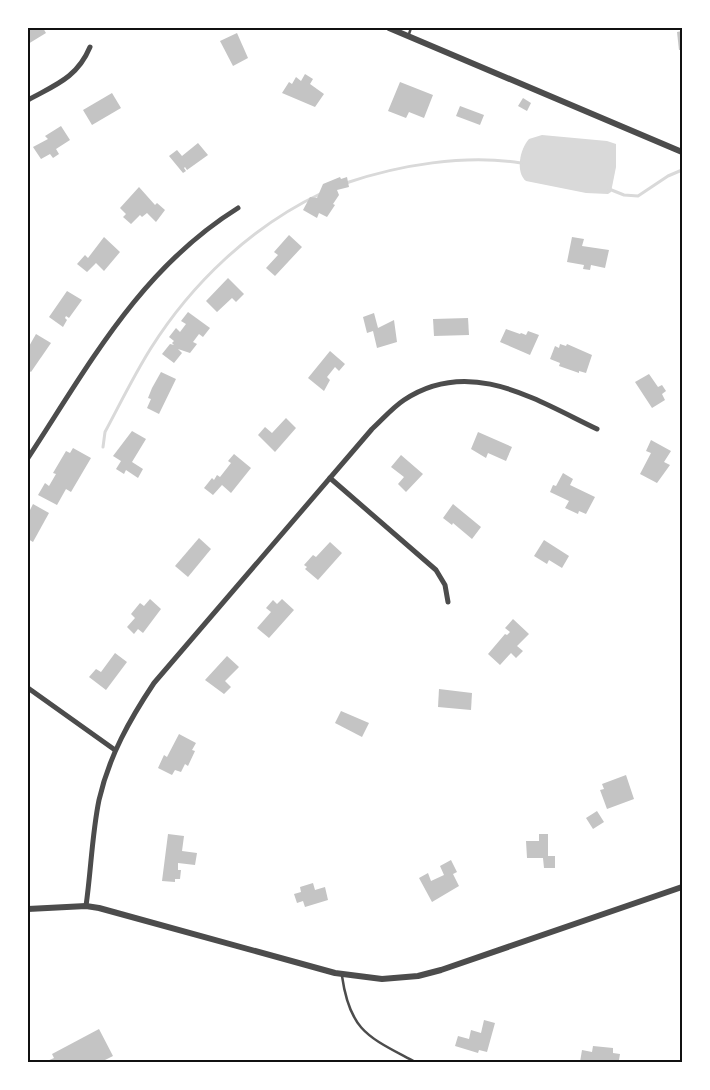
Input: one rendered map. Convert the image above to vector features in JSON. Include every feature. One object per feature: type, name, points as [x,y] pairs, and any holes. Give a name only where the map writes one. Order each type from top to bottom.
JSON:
[{"type":"street","points":[[389,28],[682,152]]},
{"type":"street","points":[[28,100],[74,74],[84,63],[90,47]]},
{"type":"street","points":[[28,458],[133,302],[182,249],[216,221],[238,208]]},
{"type":"street","points":[[86,906],[99,802],[115,750],[133,715],[154,683],[372,428],[396,407],[420,392],[447,383],[476,381],[505,386],[597,430]]},
{"type":"street","points":[[330,478],[436,570],[445,585],[448,602]]},
{"type":"street","points":[[28,688],[115,750]]},
{"type":"street","points":[[28,909],[86,906],[119,912],[342,974],[382,979],[441,970],[682,887]]},
{"type":"lane","points":[[408,36],[412,28]]},
{"type":"lane","points":[[342,974],[345,995],[352,1015],[363,1032],[415,1062]]},
{"type":"shaded area","points":[[542,135],[607,141],[616,144],[616,167],[611,192],[608,194],[586,193],[526,181],[521,172],[521,154],[529,139]]},
{"type":"building","points":[[28,28],[43,28],[46,33],[28,44]]},
{"type":"building","points":[[682,31],[682,50],[679,50],[677,32]]},
{"type":"building","points":[[237,33],[248,58],[233,66],[220,41]]},
{"type":"building","points":[[305,74],[313,79],[310,84],[324,94],[315,107],[282,93],[289,82],[292,84],[296,77],[301,81]]},
{"type":"building","points":[[400,82],[433,95],[424,118],[409,112],[406,118],[388,111]]},
{"type":"building","points":[[112,93],[121,108],[92,125],[83,110]]},
{"type":"building","points":[[523,98],[531,103],[527,111],[518,106]]},
{"type":"building","points":[[460,106],[484,115],[480,125],[456,116]]},
{"type":"building","points":[[61,126],[70,140],[56,149],[59,154],[53,158],[50,154],[41,159],[33,147],[48,139],[45,136]]},
{"type":"building","points":[[198,143],[208,155],[187,170],[185,167],[186,171],[183,173],[169,156],[177,150],[182,156]]},
{"type":"building","points":[[340,177],[341,179],[347,177],[349,187],[337,190],[339,195],[327,217],[319,213],[317,218],[303,210],[310,197],[317,198],[323,184]]},
{"type":"building","points":[[139,187],[155,205],[157,203],[165,210],[156,222],[147,213],[142,217],[140,215],[131,224],[123,217],[126,214],[120,208]]},
{"type":"building","points":[[289,235],[302,247],[275,276],[266,268],[278,255],[274,252]]},
{"type":"building","points":[[104,237],[120,252],[104,271],[96,263],[87,272],[77,264],[85,255],[88,258]]},
{"type":"building","points":[[572,237],[584,239],[582,246],[609,250],[605,268],[591,265],[590,270],[583,269],[584,265],[567,262]]},
{"type":"building","points":[[228,278],[244,294],[236,302],[232,298],[217,312],[206,301]]},
{"type":"building","points":[[67,291],[82,300],[69,318],[66,316],[67,320],[63,327],[49,317]]},
{"type":"building","points":[[188,312],[210,328],[203,337],[199,334],[193,342],[197,344],[190,353],[178,349],[182,353],[174,363],[162,354],[170,344],[174,345],[172,343],[174,341],[169,337],[176,328],[180,332],[186,324],[181,321]]},
{"type":"building","points":[[374,313],[378,328],[394,320],[397,342],[377,348],[373,331],[367,333],[363,317]]},
{"type":"building","points":[[468,318],[469,335],[434,336],[433,319]]},
{"type":"building","points":[[506,329],[520,334],[526,335],[528,331],[539,335],[530,355],[500,342]]},
{"type":"building","points":[[36,334],[51,343],[31,372],[28,370],[28,348]]},
{"type":"building","points":[[560,344],[566,346],[567,344],[592,355],[586,373],[579,371],[579,373],[559,366],[560,363],[550,359],[555,346],[559,348]]},
{"type":"building","points":[[330,351],[345,364],[339,371],[335,367],[327,377],[330,380],[324,391],[308,378]]},
{"type":"building","points":[[161,372],[176,379],[159,414],[147,408],[151,399],[148,398]]},
{"type":"building","points":[[649,374],[658,387],[662,385],[666,391],[662,394],[665,400],[652,408],[635,382]]},
{"type":"building","points":[[286,418],[296,428],[275,452],[258,435],[265,427],[272,433]]},
{"type":"building","points":[[132,431],[146,439],[132,462],[143,469],[138,478],[126,470],[124,474],[116,469],[121,461],[113,456]]},
{"type":"building","points":[[478,432],[512,447],[506,461],[488,453],[486,458],[471,449]]},
{"type":"building","points":[[651,440],[671,451],[664,462],[670,465],[657,483],[640,474],[651,453],[646,451]]},
{"type":"building","points":[[73,448],[91,458],[71,492],[66,489],[57,505],[38,495],[45,483],[49,486],[56,474],[53,473],[66,451],[70,453]]},
{"type":"building","points":[[234,454],[251,468],[231,493],[222,485],[213,495],[204,488],[212,478],[214,480],[217,475],[220,477],[231,463],[228,461]]},
{"type":"building","points":[[401,455],[423,474],[406,492],[398,484],[404,477],[391,467]]},
{"type":"building","points":[[563,473],[573,479],[570,485],[595,497],[586,514],[579,511],[578,514],[565,508],[569,501],[550,492],[553,485],[556,486]]},
{"type":"building","points":[[33,504],[49,513],[33,542],[28,539],[28,514]]},
{"type":"building","points":[[453,504],[481,527],[472,539],[453,523],[452,525],[443,518]]},
{"type":"building","points":[[199,538],[211,549],[188,577],[175,566]]},
{"type":"building","points":[[544,540],[569,556],[562,568],[549,560],[547,564],[534,556]]},
{"type":"building","points":[[330,542],[342,553],[318,580],[305,569],[307,567],[304,565],[313,555],[316,557]]},
{"type":"building","points":[[150,599],[161,609],[143,633],[138,629],[134,634],[127,627],[135,618],[131,614],[140,603],[144,606]]},
{"type":"building","points":[[282,599],[294,610],[269,638],[257,628],[271,612],[266,608],[273,600],[277,604]]},
{"type":"building","points":[[513,619],[529,634],[517,646],[523,651],[516,658],[511,653],[500,665],[488,654],[505,634],[507,635],[510,632],[505,628]]},
{"type":"building","points":[[115,653],[127,662],[106,690],[89,677],[96,669],[101,672]]},
{"type":"building","points":[[227,656],[239,667],[225,681],[231,687],[224,694],[205,680]]},
{"type":"building","points":[[439,689],[472,693],[471,710],[438,707]]},
{"type":"building","points":[[341,711],[369,723],[362,737],[335,723]]},
{"type":"building","points":[[179,734],[196,743],[192,750],[195,751],[188,766],[185,764],[181,772],[175,770],[172,775],[158,768],[164,755],[167,757]]},
{"type":"building","points":[[626,775],[634,799],[607,809],[600,790],[604,789],[602,784]]},
{"type":"building","points":[[597,811],[604,822],[593,829],[586,818]]},
{"type":"building","points":[[168,834],[184,836],[182,851],[197,853],[195,865],[178,863],[178,870],[181,870],[180,879],[175,879],[175,882],[162,881]]},
{"type":"building","points":[[539,834],[548,834],[548,856],[555,856],[555,868],[544,868],[543,858],[527,858],[526,841],[539,841]]},
{"type":"building","points":[[451,860],[457,872],[453,874],[459,886],[432,902],[419,878],[428,873],[431,881],[444,875],[440,866]]},
{"type":"building","points":[[313,883],[315,890],[325,887],[328,900],[305,907],[303,901],[297,903],[294,894],[301,892],[300,887]]},
{"type":"building","points":[[484,1020],[495,1023],[487,1052],[479,1050],[478,1053],[455,1046],[458,1036],[469,1039],[471,1030],[481,1033]]},
{"type":"building","points":[[99,1029],[113,1056],[101,1062],[45,1062],[54,1058],[52,1054]]},
{"type":"building","points":[[593,1046],[613,1048],[613,1053],[620,1054],[619,1060],[626,1062],[580,1062],[582,1050],[592,1052]]},
{"type":"waterway","points":[[346,183],[388,171],[432,163],[477,160],[521,163]]},
{"type":"waterway","points":[[609,189],[624,195],[638,196],[668,176],[682,170]]},
{"type":"waterway","points":[[103,447],[105,432],[139,369],[167,324],[185,301],[226,258],[248,239],[296,206],[322,193]]}]
